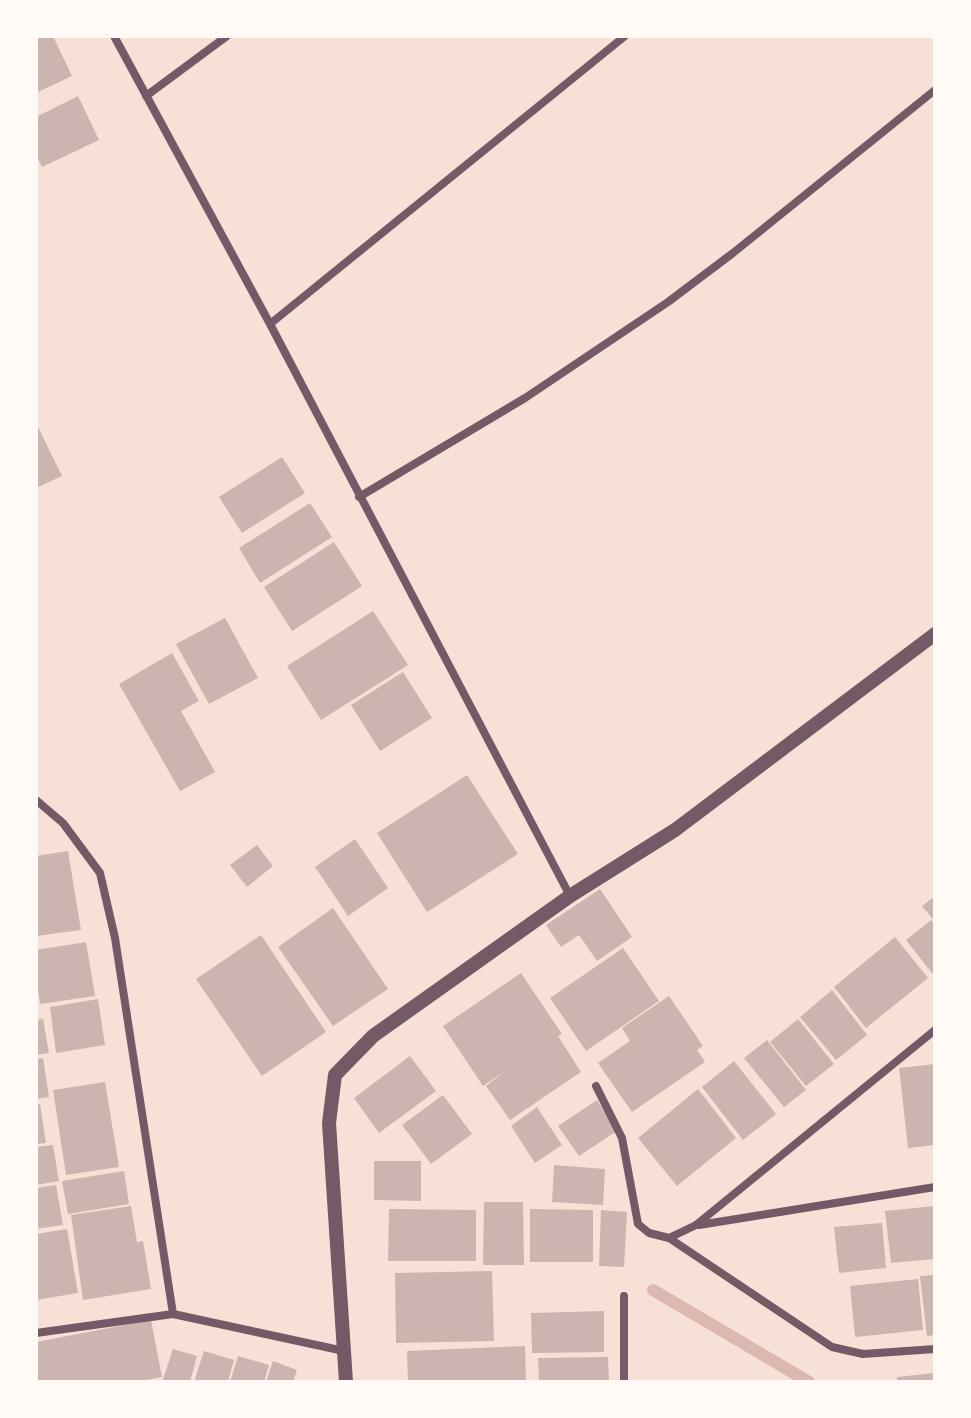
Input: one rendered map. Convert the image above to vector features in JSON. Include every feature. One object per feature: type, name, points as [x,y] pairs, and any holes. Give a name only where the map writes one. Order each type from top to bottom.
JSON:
[{"type":"street","points":[[114,36],[270,324],[570,896]]},
{"type":"street","points":[[146,96],[227,36]]},
{"type":"street","points":[[270,324],[625,36]]},
{"type":"street","points":[[359,497],[525,398],[668,302],[935,90]]},
{"type":"street","points":[[346,1382],[329,1123],[335,1075],[373,1036],[570,896],[675,830],[935,634]]},
{"type":"street","points":[[36,800],[63,823],[100,873],[115,938],[173,1314]]},
{"type":"street","points":[[669,1238],[696,1225],[935,1030]]},
{"type":"street","points":[[596,1086],[622,1138],[638,1224],[649,1233],[669,1238],[832,1347],[863,1354],[935,1349]]},
{"type":"street","points":[[696,1225],[935,1187]]},
{"type":"street","points":[[624,1296],[624,1382]]},
{"type":"street","points":[[36,1333],[173,1314],[344,1351]]},
{"type":"building","points":[[36,36],[53,36],[72,76],[36,93]]},
{"type":"building","points":[[78,96],[99,140],[42,167],[36,155],[36,117]]},
{"type":"building","points":[[36,423],[62,476],[36,488]]},
{"type":"building","points":[[282,457],[305,493],[242,533],[219,497]]},
{"type":"building","points":[[310,503],[332,537],[260,583],[239,548]]},
{"type":"building","points":[[334,542],[362,586],[292,631],[264,587]]},
{"type":"building","points":[[373,611],[408,665],[321,720],[287,666]]},
{"type":"building","points":[[225,618],[258,678],[209,704],[176,644]]},
{"type":"building","points":[[172,653],[199,701],[181,711],[215,772],[180,791],[119,684]]},
{"type":"building","points":[[403,672],[432,718],[380,751],[351,705]]},
{"type":"building","points":[[467,775],[518,854],[427,912],[377,833]]},
{"type":"building","points":[[355,839],[388,888],[348,916],[315,867]]},
{"type":"building","points":[[257,845],[273,866],[247,887],[230,865]]},
{"type":"building","points":[[68,851],[81,930],[36,936],[36,856]]},
{"type":"building","points":[[600,889],[632,937],[597,961],[579,935],[561,947],[546,925]]},
{"type":"building","points":[[935,896],[935,922],[922,906]]},
{"type":"building","points":[[333,908],[388,989],[333,1026],[278,947]]},
{"type":"building","points":[[931,920],[935,925],[935,977],[906,940]]},
{"type":"building","points":[[261,935],[326,1032],[262,1076],[196,979]]},
{"type":"building","points":[[895,937],[928,978],[866,1028],[834,987]]},
{"type":"building","points":[[86,942],[95,996],[40,1004],[36,950]]},
{"type":"building","points":[[623,948],[659,1001],[586,1051],[550,998]]},
{"type":"building","points":[[521,973],[562,1034],[558,1036],[581,1072],[510,1120],[486,1086],[505,1071],[483,1086],[443,1026]]},
{"type":"building","points":[[832,990],[867,1035],[836,1060],[800,1017]]},
{"type":"building","points":[[669,996],[703,1046],[697,1050],[705,1062],[632,1112],[598,1063],[630,1041],[622,1028]]},
{"type":"building","points":[[98,999],[105,1045],[56,1053],[50,1007]]},
{"type":"building","points":[[43,1019],[49,1053],[36,1055],[36,1020]]},
{"type":"building","points":[[798,1019],[834,1064],[806,1086],[770,1042]]},
{"type":"building","points":[[767,1040],[806,1090],[784,1107],[744,1058]]},
{"type":"building","points":[[410,1056],[436,1091],[379,1133],[354,1098]]},
{"type":"building","points":[[43,1058],[49,1097],[36,1099],[36,1059]]},
{"type":"building","points":[[734,1061],[776,1114],[743,1140],[702,1087]]},
{"type":"building","points":[[935,1064],[935,1145],[908,1148],[899,1068]]},
{"type":"building","points":[[105,1082],[119,1167],[66,1175],[53,1090]]},
{"type":"building","points":[[698,1089],[736,1138],[677,1186],[638,1138]]},
{"type":"building","points":[[443,1095],[472,1134],[431,1164],[402,1125]]},
{"type":"building","points":[[597,1100],[617,1131],[579,1156],[558,1126]]},
{"type":"building","points":[[36,1104],[40,1104],[46,1143],[36,1144]]},
{"type":"building","points":[[537,1107],[562,1145],[535,1163],[511,1126]]},
{"type":"building","points":[[53,1145],[59,1181],[36,1185],[36,1147]]},
{"type":"building","points":[[374,1161],[421,1161],[421,1201],[374,1200]]},
{"type":"building","points":[[554,1165],[605,1169],[603,1205],[552,1202]]},
{"type":"building","points":[[124,1171],[129,1204],[68,1214],[62,1181]]},
{"type":"building","points":[[56,1185],[63,1225],[36,1229],[36,1188]]},
{"type":"building","points":[[484,1202],[523,1202],[524,1265],[483,1265]]},
{"type":"building","points":[[131,1206],[137,1242],[143,1241],[151,1289],[83,1300],[71,1215]]},
{"type":"building","points":[[935,1206],[935,1259],[891,1263],[885,1211]]},
{"type":"building","points":[[389,1209],[476,1210],[476,1261],[388,1261]]},
{"type":"building","points":[[530,1209],[593,1210],[593,1262],[530,1262]]},
{"type":"building","points":[[601,1210],[627,1212],[624,1267],[599,1266]]},
{"type":"building","points":[[882,1223],[886,1268],[839,1273],[834,1227]]},
{"type":"building","points":[[67,1229],[78,1293],[36,1300],[36,1234]]},
{"type":"building","points":[[492,1271],[494,1341],[396,1343],[395,1273]]},
{"type":"building","points":[[935,1275],[935,1335],[927,1336],[920,1276]]},
{"type":"building","points":[[918,1279],[923,1330],[855,1337],[850,1286]]},
{"type":"building","points":[[604,1311],[604,1352],[532,1353],[531,1313]]},
{"type":"building","points":[[151,1320],[162,1377],[136,1382],[36,1382],[36,1342]]},
{"type":"building","points":[[525,1346],[526,1382],[408,1382],[407,1351]]},
{"type":"building","points":[[173,1349],[197,1356],[190,1382],[162,1382]]},
{"type":"building","points":[[204,1351],[234,1360],[228,1382],[194,1382]]},
{"type":"building","points":[[238,1356],[269,1365],[264,1382],[230,1382]]},
{"type":"building","points":[[608,1357],[609,1382],[539,1382],[538,1358]]},
{"type":"building","points":[[273,1361],[297,1370],[293,1382],[266,1382]]},
{"type":"building","points":[[935,1373],[935,1382],[897,1382],[897,1377]]},
{"type":"waterway","points":[[653,1290],[809,1382]]}]
